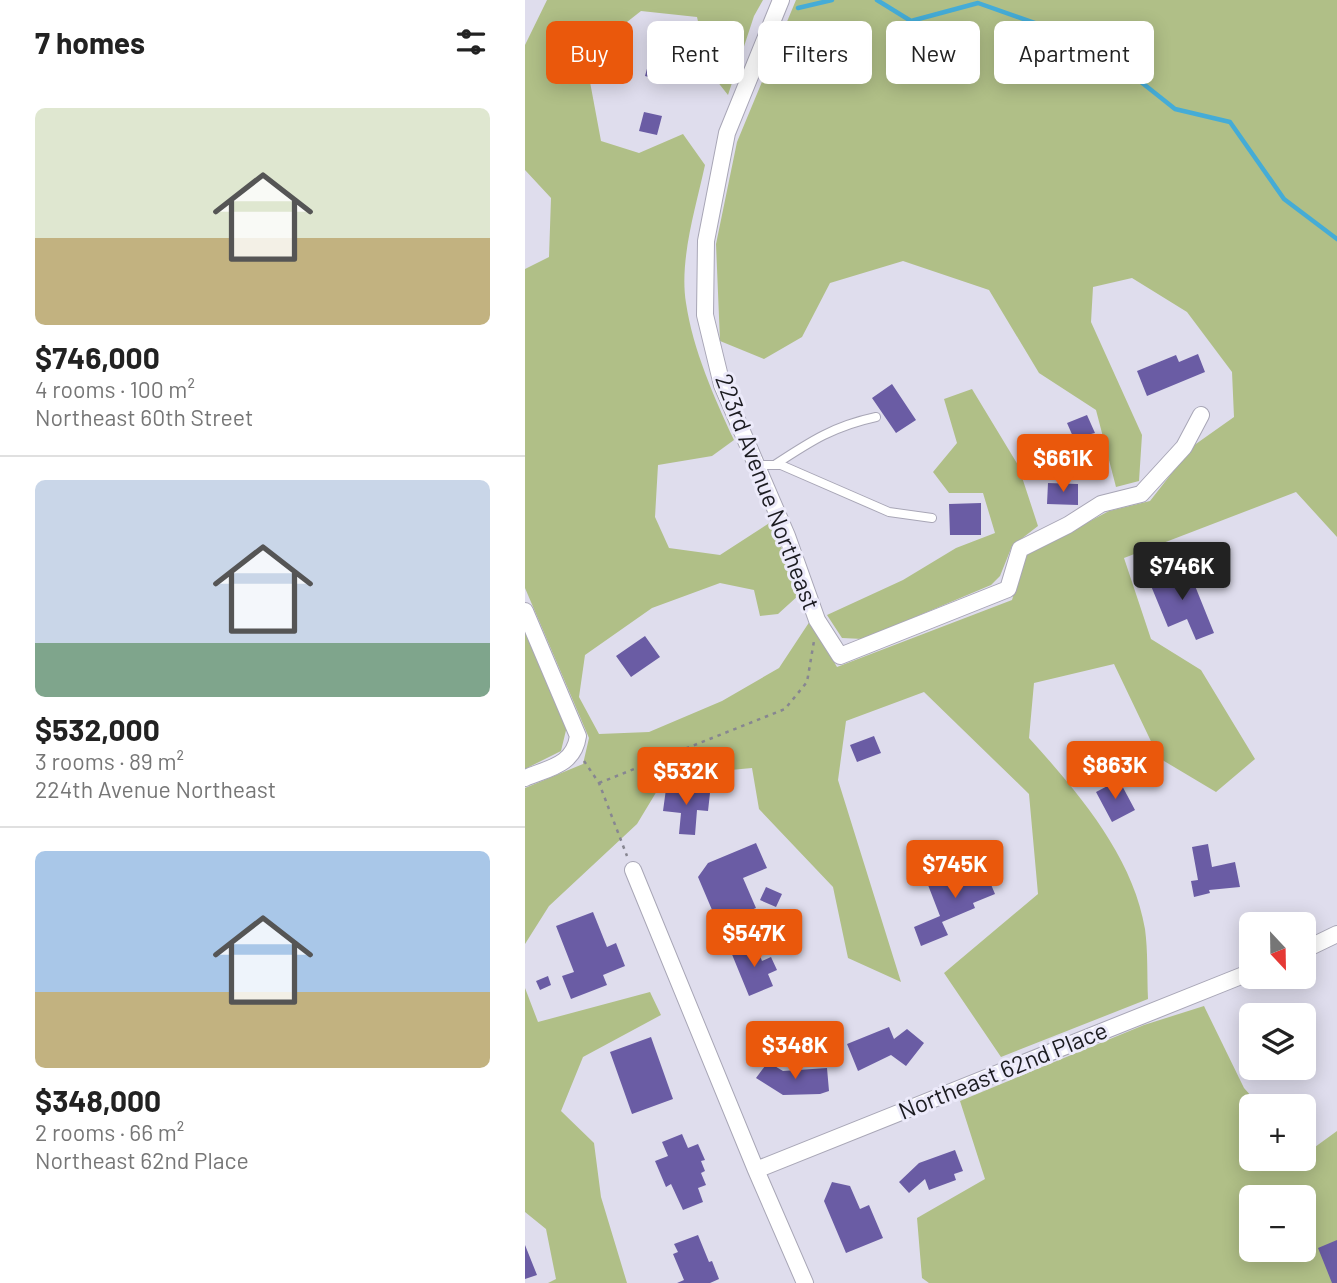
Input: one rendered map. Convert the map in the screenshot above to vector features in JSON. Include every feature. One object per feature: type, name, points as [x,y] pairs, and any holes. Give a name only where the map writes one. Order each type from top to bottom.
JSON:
[{"type":"street","name":"223rd Avenue Northeast","points":[[781,0],[727,132],[706,241],[705,315],[722,385],[787,536],[817,620],[840,656],[1008,589],[1020,549],[1068,525],[1101,503],[1141,494],[1184,447],[1201,415]]},
{"type":"street","points":[[525,611],[578,736],[576,749],[566,761],[525,778]]},
{"type":"street","points":[[633,870],[805,1283]]},
{"type":"street","points":[[1316,944],[1337,934]]},
{"type":"street","name":"Northeast 62nd Place","points":[[756,1170],[1239,977]]},
{"type":"lane","points":[[776,464],[820,435],[846,424],[876,417]]},
{"type":"lane","points":[[757,465],[776,464],[889,512],[932,519]]},
{"type":"path","points":[[599,783],[785,709],[807,682],[817,620]]},
{"type":"path","points":[[576,749],[599,783],[633,870]]},
{"type":"green space","points":[[547,0],[763,0],[754,16],[744,46],[744,21],[698,21],[697,17],[641,11],[628,21],[546,21],[546,84],[590,84],[601,141],[639,153],[683,134],[705,165],[693,216],[684,286],[689,321],[699,356],[734,440],[712,456],[658,465],[655,517],[669,548],[720,555],[771,522],[800,594],[778,614],[760,616],[754,590],[720,583],[652,608],[585,655],[579,697],[599,734],[649,732],[722,701],[779,668],[810,621],[837,667],[1012,600],[1026,555],[1109,511],[1150,501],[1193,446],[1234,417],[1232,372],[1187,312],[1132,278],[1093,287],[1091,322],[1142,435],[1139,481],[1116,487],[1096,410],[1039,373],[989,290],[903,261],[830,283],[802,337],[764,359],[720,341],[716,244],[737,142],[761,84],[872,84],[872,21],[787,21],[796,0],[1337,0],[1337,537],[1296,492],[1124,558],[1151,639],[1201,670],[1255,759],[1216,792],[1159,758],[1114,664],[1034,683],[1029,738],[1101,826],[1129,876],[1139,902],[1146,937],[1148,999],[1001,1057],[944,973],[1038,894],[1029,794],[924,692],[846,721],[838,780],[901,982],[848,958],[833,887],[759,809],[752,768],[666,776],[637,824],[549,906],[525,944],[525,788],[583,764],[589,738],[525,588],[525,269],[549,257],[551,198],[525,170],[525,45]]},
{"type":"green space","points":[[719,84],[732,84],[728,95]]},
{"type":"green space","points":[[972,389],[1018,465],[1038,526],[1012,546],[1000,576],[991,585],[863,639],[842,638],[827,615],[903,580],[956,548],[995,533],[983,493],[949,493],[933,472],[957,443],[944,399]]},
{"type":"green space","points":[[525,630],[567,726],[561,751],[525,769]]},
{"type":"green space","points":[[525,988],[538,1022],[650,992],[661,1015],[583,1057],[561,1111],[594,1143],[601,1197],[627,1283],[548,1283],[556,1279],[546,1229],[525,1212]]},
{"type":"green space","points":[[1204,1006],[1239,1080],[1249,1094],[1239,1094],[1239,1171],[1316,1171],[1316,1146],[1337,1131],[1337,1283],[929,1283],[922,1278],[917,1218],[985,1179],[960,1101],[1144,1025]]},
{"type":"building","points":[[644,112],[662,116],[657,135],[639,131]]},
{"type":"building","points":[[1198,354],[1205,372],[1147,396],[1137,371],[1176,355],[1179,362]]},
{"type":"building","points":[[892,384],[916,420],[896,433],[872,398]]},
{"type":"building","points":[[1087,415],[1095,433],[1091,434],[1094,441],[1078,448],[1067,423]]},
{"type":"building","points":[[1048,483],[1078,484],[1078,505],[1047,504]]},
{"type":"building","points":[[981,503],[981,535],[950,535],[949,504]]},
{"type":"building","points":[[1187,566],[1214,633],[1196,640],[1187,619],[1168,627],[1149,581]]},
{"type":"building","points":[[645,636],[660,657],[631,677],[616,656]]},
{"type":"building","points":[[874,736],[881,753],[857,762],[850,745]]},
{"type":"building","points":[[1119,780],[1135,810],[1112,822],[1096,792]]},
{"type":"building","points":[[666,789],[710,793],[708,811],[697,810],[695,835],[679,834],[681,813],[663,811]]},
{"type":"building","points":[[756,843],[767,868],[743,878],[756,908],[718,924],[698,877],[708,863]]},
{"type":"building","points":[[1208,844],[1212,867],[1235,862],[1240,887],[1209,890],[1210,893],[1194,897],[1191,881],[1198,880],[1192,847]]},
{"type":"building","points":[[982,863],[995,894],[973,903],[975,908],[942,922],[948,935],[921,946],[914,927],[940,916],[928,885]]},
{"type":"building","points":[[766,887],[782,894],[776,907],[760,900]]},
{"type":"building","points":[[593,912],[607,947],[616,943],[625,966],[603,975],[607,985],[571,999],[562,976],[574,972],[556,926]]},
{"type":"building","points":[[755,943],[762,961],[771,957],[777,970],[768,974],[773,986],[749,996],[731,952]]},
{"type":"building","points":[[548,976],[551,985],[540,990],[536,981]]},
{"type":"building","points":[[889,1027],[894,1039],[907,1029],[924,1043],[906,1066],[891,1055],[858,1071],[847,1044]]},
{"type":"building","points":[[651,1037],[673,1099],[632,1114],[610,1052]]},
{"type":"building","points":[[768,1062],[783,1071],[827,1068],[829,1091],[820,1094],[783,1095],[756,1078]]},
{"type":"building","points":[[682,1134],[688,1148],[698,1144],[705,1160],[701,1161],[705,1171],[701,1173],[706,1185],[698,1188],[703,1202],[683,1210],[671,1184],[666,1187],[655,1161],[668,1156],[662,1142]]},
{"type":"building","points":[[955,1150],[963,1171],[954,1174],[956,1180],[929,1190],[925,1179],[909,1193],[899,1182],[919,1163]]},
{"type":"building","points":[[832,1182],[850,1186],[860,1209],[869,1205],[883,1238],[846,1253],[824,1201]]},
{"type":"building","points":[[698,1235],[719,1279],[710,1283],[677,1283],[684,1280],[673,1254],[678,1252],[674,1244]]},
{"type":"building","points":[[1337,1240],[1337,1283],[1332,1283],[1318,1248]]},
{"type":"building","points":[[525,1245],[537,1275],[525,1279]]},
{"type":"waterway","points":[[798,8],[832,0]]},
{"type":"waterway","points":[[877,0],[911,21],[978,3],[1092,43],[1175,109],[1230,122],[1284,199],[1337,239]]}]
